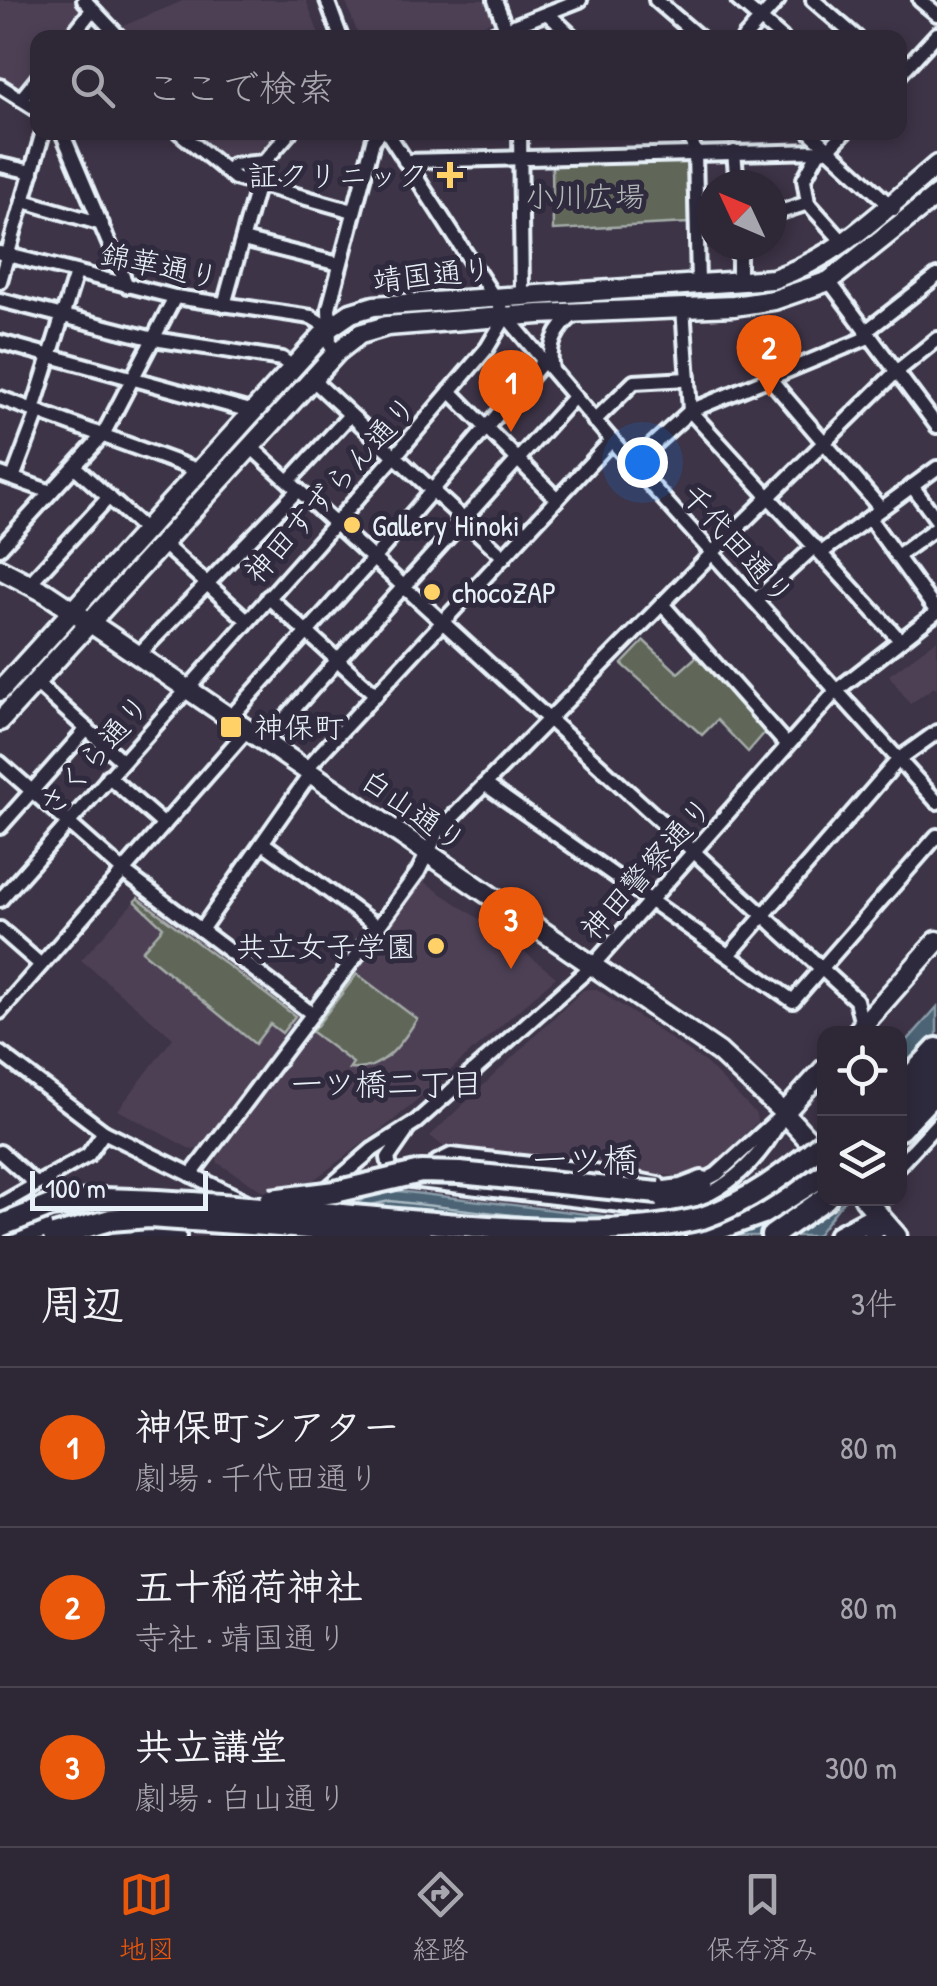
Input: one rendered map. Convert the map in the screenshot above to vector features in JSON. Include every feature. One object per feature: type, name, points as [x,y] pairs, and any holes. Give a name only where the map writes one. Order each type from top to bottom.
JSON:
[{"type":"highway","points":[[907,1062],[937,1032]]},
{"type":"highway","points":[[907,1081],[937,1049]]},
{"type":"highway","points":[[907,1100],[937,1070]]},
{"type":"highway","points":[[907,1122],[937,1090]]},
{"type":"highway","points":[[0,1226],[50,1206],[84,1200],[548,1232],[654,1230],[701,1219],[737,1204],[781,1177],[817,1143]]},
{"type":"highway","points":[[753,1236],[817,1168]]},
{"type":"highway","points":[[204,1206],[311,1196],[421,1172],[658,1194],[702,1182]]},
{"type":"highway","points":[[697,1236],[762,1213],[817,1179]]},
{"type":"highway","points":[[772,1236],[817,1204]]},
{"type":"highway","points":[[19,1236],[84,1213],[136,1209],[240,1229],[420,1236]]},
{"type":"highway","points":[[854,1234],[876,1212]]},
{"type":"highway","points":[[54,1236],[130,1218],[324,1236]]},
{"type":"highway","points":[[73,1236],[119,1231],[175,1236]]},
{"type":"main road","name":"靖国通り","points":[[0,691],[330,328],[363,308],[492,295],[773,279],[813,264],[844,243],[937,165]]},
{"type":"main road","name":"靖国通り","points":[[0,721],[336,352],[360,334],[372,329],[506,316],[734,306],[774,300],[828,281],[937,195]]},
{"type":"main road","name":"白山通り","points":[[0,569],[72,610],[719,1052],[817,1141]]},
{"type":"main road","points":[[862,1026],[937,941]]},
{"type":"main road","points":[[784,1113],[817,1077]]},
{"type":"street","points":[[327,0],[338,30]]},
{"type":"street","points":[[495,0],[513,30],[580,0]]},
{"type":"street","points":[[656,0],[691,30]]},
{"type":"street","points":[[738,0],[773,30]]},
{"type":"street","points":[[752,30],[778,0]]},
{"type":"street","points":[[813,0],[849,30]]},
{"type":"street","points":[[920,0],[937,14]]},
{"type":"street","points":[[74,30],[88,5],[112,30]]},
{"type":"street","points":[[547,14],[565,30]]},
{"type":"street","points":[[907,66],[937,34]]},
{"type":"street","points":[[0,86],[30,105]]},
{"type":"street","points":[[21,99],[30,88]]},
{"type":"street","points":[[0,281],[4,254],[24,202],[41,140]]},
{"type":"street","points":[[65,140],[127,286]]},
{"type":"street","points":[[187,140],[227,172],[259,188],[353,211]]},
{"type":"street","points":[[224,305],[264,162],[283,140]]},
{"type":"street","points":[[336,352],[330,345],[329,308],[374,140]]},
{"type":"street","name":"千代田通り","points":[[390,140],[506,316],[543,362],[937,802]]},
{"type":"street","points":[[520,140],[522,294]]},
{"type":"street","points":[[691,140],[695,152],[698,284]]},
{"type":"street","points":[[816,140],[906,222]]},
{"type":"street","points":[[836,140],[804,178],[808,203],[844,243]]},
{"type":"street","points":[[406,161],[824,150]]},
{"type":"street","points":[[734,152],[735,170]]},
{"type":"street","points":[[227,172],[233,165],[264,162]]},
{"type":"street","points":[[0,165],[32,172]]},
{"type":"street","points":[[24,202],[102,224]]},
{"type":"street","points":[[787,210],[808,203]]},
{"type":"street","points":[[243,240],[340,264]]},
{"type":"street","name":"錦華通り","points":[[4,254],[176,297],[311,317],[330,328]]},
{"type":"street","points":[[739,260],[739,282]]},
{"type":"street","points":[[52,492],[6,476],[36,411],[76,273]]},
{"type":"street","points":[[632,464],[690,411],[867,335],[937,276]]},
{"type":"street","points":[[828,281],[937,426]]},
{"type":"street","points":[[0,548],[104,435],[176,297]]},
{"type":"street","points":[[0,300],[154,339],[282,359],[293,368]]},
{"type":"street","points":[[683,307],[690,411],[900,640]]},
{"type":"street","points":[[311,317],[320,316],[329,308]]},
{"type":"street","points":[[554,374],[550,351],[556,334],[577,312]]},
{"type":"street","name":"神田すずらん通り","points":[[185,689],[395,456],[487,348],[506,316]]},
{"type":"street","points":[[191,1174],[418,872],[438,832],[713,552],[896,372],[937,339]]},
{"type":"street","points":[[0,342],[254,412]]},
{"type":"street","points":[[229,719],[543,362]]},
{"type":"street","points":[[770,378],[826,441],[875,514],[897,556],[937,612]]},
{"type":"street","points":[[312,379],[504,557]]},
{"type":"street","points":[[594,421],[634,382],[688,379]]},
{"type":"street","points":[[450,391],[557,499]]},
{"type":"street","points":[[264,742],[574,398]]},
{"type":"street","points":[[2,404],[36,411],[200,470]]},
{"type":"street","points":[[138,655],[207,586],[350,415]]},
{"type":"street","points":[[201,930],[308,771],[612,440]]},
{"type":"street","points":[[250,446],[856,1000],[859,1026]]},
{"type":"street","points":[[74,466],[144,530]]},
{"type":"street","points":[[756,600],[818,550],[937,468]]},
{"type":"street","points":[[897,556],[937,523],[912,486]]},
{"type":"street","points":[[29,584],[109,497]]},
{"type":"street","points":[[162,542],[247,620]]},
{"type":"street","points":[[268,597],[376,694]]},
{"type":"street","points":[[662,604],[787,746]]},
{"type":"street","name":"神田警察通り","points":[[291,1224],[330,1184],[372,1150],[416,1122],[592,965],[838,690],[937,612]]},
{"type":"street","points":[[35,682],[122,761]]},
{"type":"street","name":"さくら通り","points":[[0,900],[185,689]]},
{"type":"street","points":[[0,827],[87,730]]},
{"type":"street","points":[[0,1012],[246,731]]},
{"type":"street","points":[[729,955],[898,759],[937,732]]},
{"type":"street","points":[[0,763],[122,871],[311,1013]]},
{"type":"street","points":[[108,776],[164,825]]},
{"type":"street","points":[[486,785],[793,1001],[937,836]]},
{"type":"street","points":[[263,842],[378,927]]},
{"type":"street","points":[[0,929],[41,965]]},
{"type":"street","points":[[0,1053],[104,1132],[291,1224],[304,1236]]},
{"type":"street","points":[[439,1184],[434,1178],[435,1166],[441,1158],[451,1155],[584,1170],[662,1185],[702,1182],[724,1168],[784,1113]]},
{"type":"street","points":[[330,1184],[364,1176],[646,1208],[675,1207],[703,1198],[728,1183],[770,1142],[784,1113]]},
{"type":"street","points":[[400,1179],[391,1172],[388,1158],[416,1122]]},
{"type":"street","points":[[907,1156],[937,1124]]},
{"type":"street","points":[[0,1204],[88,1156],[104,1132]]},
{"type":"street","points":[[0,1152],[36,1184]]},
{"type":"shaded area","points":[[0,0],[76,0],[83,13],[70,30],[30,30],[30,80],[22,91],[0,76]]},
{"type":"shaded area","points":[[185,0],[306,0],[317,30],[117,30]]},
{"type":"shaded area","points":[[345,0],[491,0],[498,19],[469,30],[356,30]]},
{"type":"shaded area","points":[[192,140],[278,140],[259,158],[223,163]]},
{"type":"shaded area","points":[[937,640],[937,690],[934,687],[910,704],[889,675]]},
{"type":"shaded area","points":[[423,881],[503,935],[556,977],[394,1120],[296,1193],[266,1193],[218,1163],[217,1158]]},
{"type":"shaded area","points":[[140,895],[299,1015],[198,1149],[192,1150],[118,1110],[173,1038],[81,960]]},
{"type":"shaded area","points":[[597,989],[706,1063],[756,1114],[757,1122],[710,1169],[682,1177],[447,1149],[430,1136],[583,990]]},
{"type":"green space","name":"小川広場","points":[[686,160],[688,223],[553,230],[552,166]]},
{"type":"green space","points":[[644,641],[678,673],[697,656],[766,731],[748,752],[717,720],[702,735],[622,664]]},
{"type":"green space","points":[[138,898],[295,1016],[282,1033],[270,1024],[255,1044],[142,951],[163,927],[135,901]]},
{"type":"green space","points":[[357,974],[417,1019],[397,1047],[381,1061],[349,1069],[353,1063],[312,1032]]},
{"type":"water","points":[[937,1007],[937,1104],[907,1136],[907,1116],[907,1041]]},
{"type":"water","points":[[817,1138],[817,1206],[840,1206],[816,1236],[320,1236],[360,1201],[390,1190],[627,1219],[679,1219],[720,1208]]},
{"type":"place","name":"証クリニック","points":[[450,175]]},
{"type":"place","name":"五十稲荷神社","points":[[769,397]]},
{"type":"place","name":"神保町シアター","points":[[511,432]]},
{"type":"place","name":"Gallery Hinoki","points":[[352,525]]},
{"type":"place","name":"chocoZAP","points":[[432,592]]},
{"type":"place","name":"神保町","points":[[231,727]]},
{"type":"place","name":"共立女子学園","points":[[436,946]]},
{"type":"place","name":"共立講堂","points":[[511,969]]},
{"type":"district","name":"一ツ橋二丁目","points":[[387,1083]]},
{"type":"district","name":"一ツ橋","points":[[585,1159]]}]
